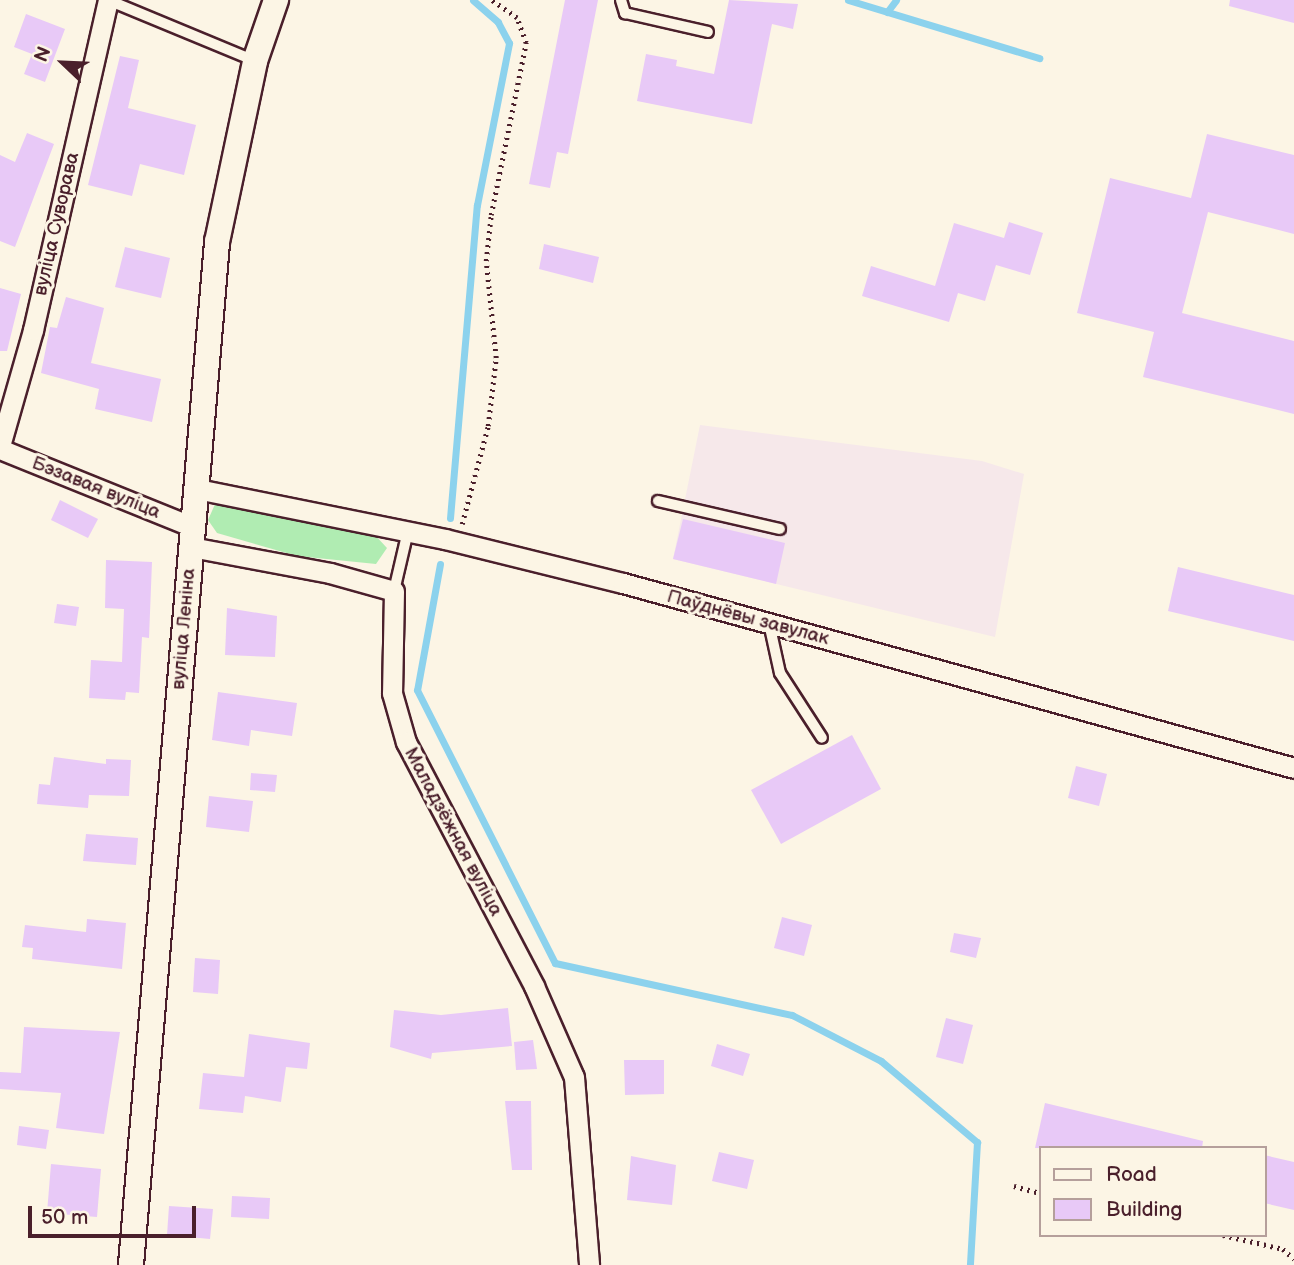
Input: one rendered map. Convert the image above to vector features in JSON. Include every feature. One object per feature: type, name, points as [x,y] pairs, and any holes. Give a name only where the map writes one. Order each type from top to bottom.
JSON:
[{"type":"street","name":"вуліца Суворава","points":[[0,448],[33,330],[108,0]]},
{"type":"street","name":"вуліца Леніна","points":[[131,1265],[217,242],[255,61],[276,0]]},
{"type":"street","name":"Бэзавая вуліца","points":[[0,448],[192,537]]},
{"type":"street","name":"Паўднёвы завулак","points":[[197,489],[457,542],[769,624],[1294,768]]},
{"type":"street","points":[[192,537],[394,591]]},
{"type":"street","name":"Маладзёжная вуліца","points":[[394,591],[392,693],[406,742],[534,986],[575,1077],[589,1265]]},
{"type":"lane","points":[[108,0],[255,61]]},
{"type":"lane","points":[[621,0],[625,13],[708,32]]},
{"type":"lane","points":[[659,500],[780,529]]},
{"type":"lane","points":[[394,591],[408,531]]},
{"type":"lane","points":[[769,624],[780,673],[822,738]]},
{"type":"path","points":[[457,542],[488,426],[496,358],[486,261],[488,238],[526,43],[517,18],[491,0]]},
{"type":"path","points":[[1014,1186],[1038,1192]]},
{"type":"path","points":[[1232,1237],[1283,1249],[1294,1259]]},
{"type":"shaded area","points":[[700,425],[982,461],[1024,474],[995,637],[673,559]]},
{"type":"green space","points":[[216,502],[374,534],[387,548],[376,564],[297,556],[217,533],[208,520]]},
{"type":"building","points":[[565,0],[598,0],[568,154],[557,152],[550,188],[529,184]]},
{"type":"building","points":[[729,0],[798,4],[793,29],[772,24],[752,124],[637,101],[646,54],[677,60],[676,66],[714,74]]},
{"type":"building","points":[[1230,0],[1294,0],[1294,23],[1229,6]]},
{"type":"building","points":[[26,14],[65,29],[45,82],[24,74],[32,54],[14,47]]},
{"type":"building","points":[[120,56],[139,60],[128,108],[196,125],[184,175],[140,164],[132,196],[88,185]]},
{"type":"building","points":[[27,133],[54,144],[15,247],[0,241],[0,155],[15,162]]},
{"type":"building","points":[[1207,134],[1294,155],[1294,234],[1208,212],[1182,313],[1294,341],[1294,414],[1143,377],[1154,332],[1077,313],[1110,178],[1191,198]]},
{"type":"building","points":[[1009,222],[1043,233],[1030,275],[996,265],[985,301],[958,293],[949,322],[862,296],[871,266],[935,286],[954,223],[1004,238]]},
{"type":"building","points":[[544,244],[599,257],[593,283],[539,269]]},
{"type":"building","points":[[125,247],[170,258],[161,298],[115,287]]},
{"type":"building","points":[[0,288],[21,294],[7,351],[0,351]]},
{"type":"building","points":[[66,297],[104,308],[91,363],[161,379],[152,422],[95,409],[99,389],[41,373],[50,327],[57,328]]},
{"type":"building","points":[[60,500],[98,519],[88,538],[51,520]]},
{"type":"building","points":[[683,519],[785,543],[776,584],[673,559]]},
{"type":"building","points":[[106,560],[152,562],[149,638],[142,637],[139,693],[126,692],[125,700],[89,698],[91,660],[122,662],[124,609],[105,608]]},
{"type":"building","points":[[1178,567],[1294,595],[1294,641],[1168,611]]},
{"type":"building","points":[[57,604],[79,607],[76,626],[54,623]]},
{"type":"building","points":[[227,608],[277,616],[275,657],[225,655]]},
{"type":"building","points":[[218,692],[297,703],[292,736],[251,730],[249,746],[212,740]]},
{"type":"building","points":[[852,735],[881,789],[781,844],[751,790]]},
{"type":"building","points":[[54,757],[106,764],[106,759],[131,760],[129,796],[89,795],[88,808],[37,804],[39,784],[50,785]]},
{"type":"building","points":[[1076,766],[1107,774],[1099,806],[1068,798]]},
{"type":"building","points":[[251,773],[277,775],[275,792],[250,790]]},
{"type":"building","points":[[209,796],[253,801],[249,832],[206,827]]},
{"type":"building","points":[[86,834],[138,838],[136,865],[83,861]]},
{"type":"building","points":[[782,917],[812,925],[804,956],[774,948]]},
{"type":"building","points":[[87,919],[126,923],[122,969],[32,959],[33,948],[22,947],[25,925],[86,932]]},
{"type":"building","points":[[954,933],[981,938],[976,958],[950,952]]},
{"type":"building","points":[[195,958],[220,960],[218,994],[193,992]]},
{"type":"building","points":[[508,1008],[512,1046],[432,1053],[431,1059],[390,1047],[394,1010],[441,1015]]},
{"type":"building","points":[[946,1018],[973,1025],[963,1064],[936,1057]]},
{"type":"building","points":[[24,1027],[120,1032],[104,1134],[56,1128],[61,1093],[0,1089],[0,1072],[21,1073]]},
{"type":"building","points":[[249,1034],[310,1043],[307,1069],[286,1067],[281,1102],[245,1096],[243,1113],[199,1109],[203,1073],[244,1077]]},
{"type":"building","points":[[533,1040],[537,1069],[516,1070],[514,1042]]},
{"type":"building","points":[[717,1044],[750,1054],[743,1076],[711,1066]]},
{"type":"building","points":[[624,1060],[664,1060],[664,1094],[625,1095]]},
{"type":"building","points":[[505,1101],[531,1101],[532,1170],[512,1170]]},
{"type":"building","points":[[1045,1103],[1203,1141],[1202,1146],[1035,1148]]},
{"type":"building","points":[[19,1126],[49,1130],[46,1149],[17,1145]]},
{"type":"building","points":[[719,1152],[754,1160],[747,1189],[712,1181]]},
{"type":"building","points":[[1266,1155],[1294,1162],[1294,1210],[1266,1203]]},
{"type":"building","points":[[631,1156],[676,1165],[672,1205],[627,1200]]},
{"type":"building","points":[[51,1164],[101,1169],[97,1217],[47,1213]]},
{"type":"building","points":[[232,1196],[270,1198],[269,1219],[231,1217]]},
{"type":"building","points":[[169,1206],[213,1209],[210,1239],[167,1235]]},
{"type":"waterway","points":[[450,518],[477,205],[509,43],[498,22],[473,0]]},
{"type":"waterway","points":[[848,0],[1039,58]]},
{"type":"waterway","points":[[887,12],[896,0]]},
{"type":"waterway","points":[[440,564],[417,690],[555,963],[792,1015],[881,1061],[977,1142],[970,1265]]}]
